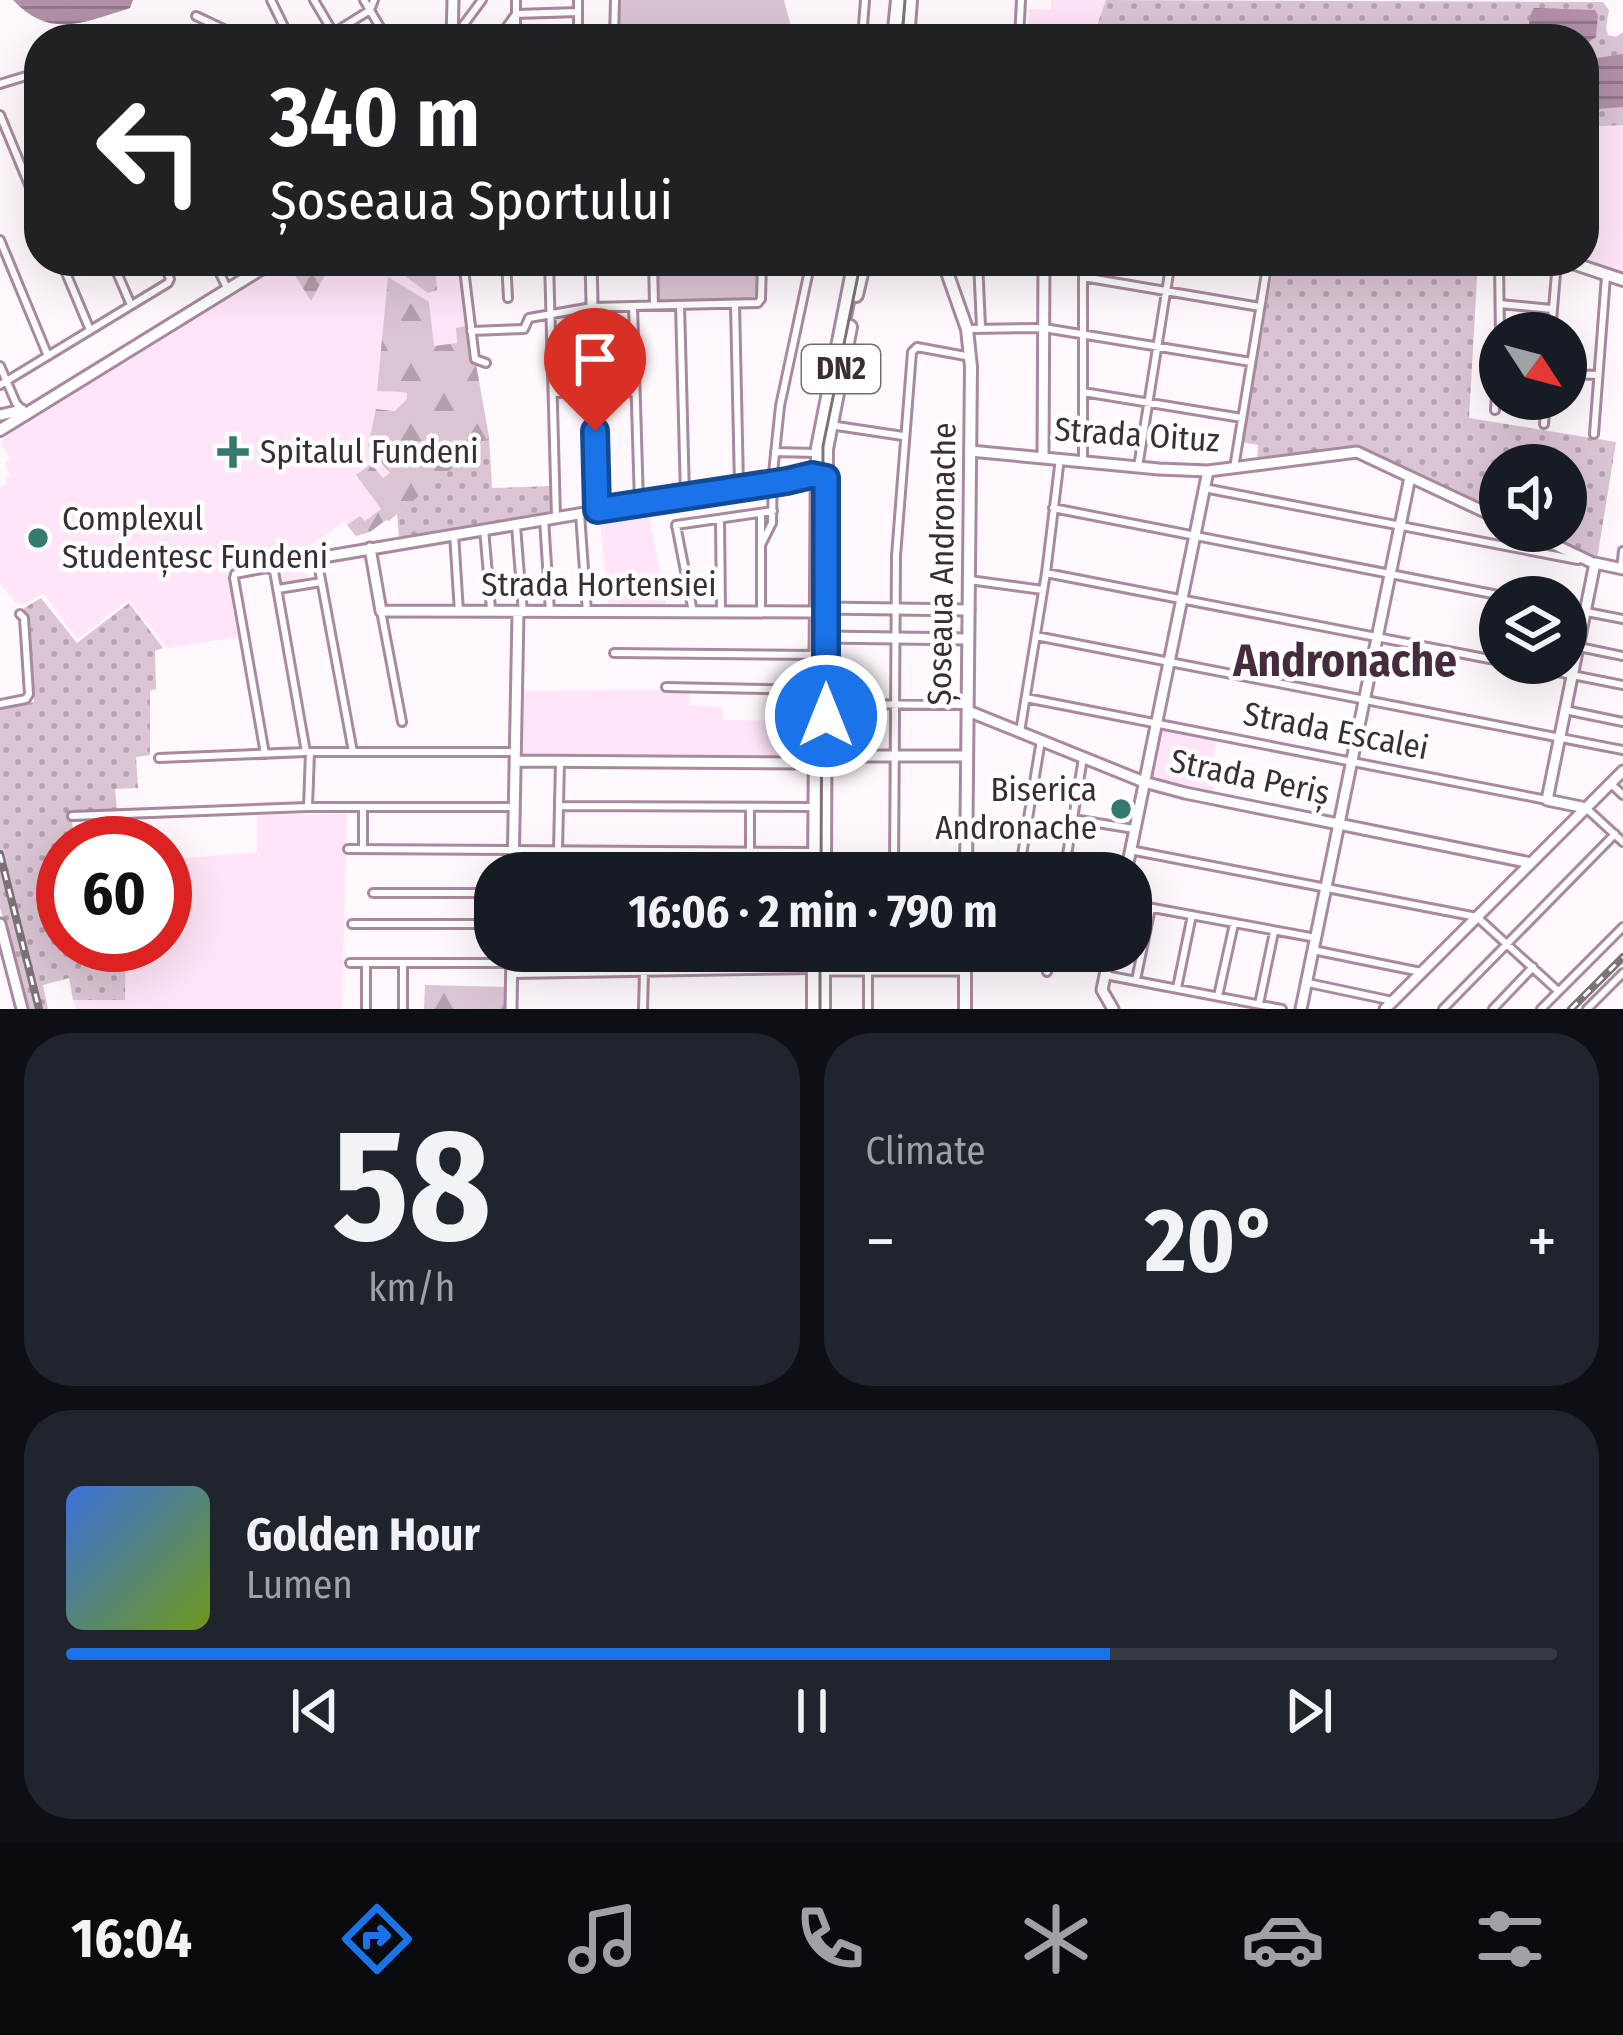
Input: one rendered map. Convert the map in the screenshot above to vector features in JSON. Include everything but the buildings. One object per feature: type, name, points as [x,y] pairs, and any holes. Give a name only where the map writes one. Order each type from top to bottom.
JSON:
[{"type":"main road","points":[[1599,272],[1623,280]]},
{"type":"main road","points":[[9,421],[244,276]]},
{"type":"main road","points":[[9,421],[246,276]]},
{"type":"main road","name":"DN2","points":[[820,478],[855,276]]},
{"type":"main road","name":"DN2","points":[[820,852],[815,690],[821,610],[818,453],[855,276]]},
{"type":"main road","name":"Șoseaua Andronache","points":[[950,276],[974,328],[966,852]]},
{"type":"main road","name":"DN2","points":[[815,852],[818,760],[826,704],[821,610]]},
{"type":"main road","points":[[818,972],[818,1009]]},
{"type":"main road","points":[[965,972],[965,1009]]},
{"type":"street","points":[[364,0],[378,24]]},
{"type":"street","points":[[351,24],[370,10],[374,0]]},
{"type":"street","points":[[516,0],[516,24]]},
{"type":"street","points":[[578,0],[578,24]]},
{"type":"street","points":[[516,14],[578,12]]},
{"type":"street","points":[[509,24],[516,14]]},
{"type":"street","points":[[196,16],[213,24]]},
{"type":"street","points":[[0,115],[24,173]]},
{"type":"street","points":[[0,240],[48,356]]},
{"type":"street","points":[[1594,434],[1606,274]]},
{"type":"street","points":[[67,276],[89,331]]},
{"type":"street","points":[[118,276],[131,305]]},
{"type":"street","points":[[3,384],[170,281],[168,276]]},
{"type":"street","points":[[221,276],[226,286]]},
{"type":"street","points":[[465,276],[475,359],[486,363]]},
{"type":"street","points":[[507,276],[508,298]]},
{"type":"street","points":[[549,276],[550,612]]},
{"type":"street","points":[[591,276],[597,510]]},
{"type":"street","points":[[653,276],[654,305]]},
{"type":"street","points":[[471,331],[524,328],[528,319],[592,307],[760,302],[761,276]]},
{"type":"street","points":[[761,545],[770,529],[781,406],[808,276]]},
{"type":"street","points":[[977,276],[974,328],[1044,328],[1251,362]]},
{"type":"street","points":[[1043,456],[1044,276]]},
{"type":"street","points":[[1138,467],[1168,276]]},
{"type":"street","points":[[1234,468],[1265,276]]},
{"type":"street","points":[[1499,276],[1500,312]]},
{"type":"street","points":[[1552,312],[1555,276]]},
{"type":"street","points":[[1083,461],[1083,277],[1260,307]]},
{"type":"street","points":[[735,304],[739,487]]},
{"type":"street","points":[[1500,304],[1552,309]]},
{"type":"street","points":[[680,305],[685,496]]},
{"type":"street","points":[[633,306],[639,503]]},
{"type":"street","points":[[894,852],[895,608],[903,436],[913,349],[971,357]]},
{"type":"street","points":[[0,366],[9,421]]},
{"type":"street","points":[[1587,375],[1598,375]]},
{"type":"street","points":[[553,393],[635,392]]},
{"type":"street","points":[[1083,392],[1242,418]]},
{"type":"street","points":[[1544,420],[1544,424]]},
{"type":"street","points":[[830,425],[903,436]]},
{"type":"street","name":"Strada Oituz","points":[[970,451],[1208,471],[1357,452],[1479,509]]},
{"type":"street","points":[[775,452],[818,453]]},
{"type":"street","points":[[1020,731],[1060,458]]},
{"type":"street","points":[[1208,471],[1130,850],[1477,917],[1558,991]]},
{"type":"street","points":[[1301,1009],[1410,477]]},
{"type":"street","points":[[352,752],[316,558],[739,487],[820,478]]},
{"type":"street","points":[[1204,488],[1622,569],[1623,551]]},
{"type":"street","points":[[1054,508],[1479,591]]},
{"type":"street","points":[[692,612],[676,526],[772,511]]},
{"type":"street","points":[[580,513],[587,612]]},
{"type":"street","points":[[761,513],[761,612]]},
{"type":"street","points":[[720,519],[721,612]]},
{"type":"street","points":[[514,850],[521,613],[516,524]]},
{"type":"street","points":[[484,530],[491,612]]},
{"type":"street","points":[[454,534],[459,612]]},
{"type":"street","points":[[370,548],[402,722]]},
{"type":"street","points":[[1570,552],[1593,563]]},
{"type":"street","points":[[1587,599],[1593,563]]},
{"type":"street","points":[[265,754],[234,578],[235,574],[272,569],[308,752],[308,807]]},
{"type":"street","points":[[1046,573],[1479,657]]},
{"type":"street","points":[[969,580],[1043,590]]},
{"type":"street","points":[[278,590],[321,582]]},
{"type":"street","name":"Strada Hortensiei","points":[[381,611],[969,610]]},
{"type":"street","points":[[1587,611],[1623,619]]},
{"type":"street","points":[[0,704],[26,699],[29,694],[20,614]]},
{"type":"street","points":[[1036,636],[1623,750]]},
{"type":"street","points":[[825,637],[968,639]]},
{"type":"street","points":[[1587,649],[1623,656]]},
{"type":"street","points":[[614,653],[816,655]]},
{"type":"street","points":[[1587,678],[1623,685]]},
{"type":"street","points":[[1547,800],[1570,684]]},
{"type":"street","points":[[666,687],[815,690]]},
{"type":"street","name":"Strada Escalei","points":[[1026,698],[1586,808]]},
{"type":"street","points":[[826,704],[968,708]]},
{"type":"street","name":"Strada Periș","points":[[968,708],[1144,782],[1185,794],[1531,863]]},
{"type":"street","points":[[1564,710],[1623,722]]},
{"type":"street","points":[[1022,852],[1041,740]]},
{"type":"street","points":[[159,758],[308,752],[560,761],[967,757]]},
{"type":"street","points":[[1067,852],[1084,757]]},
{"type":"street","points":[[559,850],[560,761]]},
{"type":"street","points":[[1306,983],[1389,1005],[1623,771]]},
{"type":"street","points":[[1610,783],[1623,795]]},
{"type":"street","points":[[362,849],[363,806]]},
{"type":"street","points":[[560,806],[815,807]]},
{"type":"street","points":[[96,816],[308,807],[514,808]]},
{"type":"street","points":[[348,849],[750,852],[750,807]]},
{"type":"street","points":[[1586,808],[1623,842]]},
{"type":"street","points":[[1073,819],[1135,829]]},
{"type":"street","points":[[1443,1009],[1615,834]]},
{"type":"street","points":[[373,892],[474,893]]},
{"type":"street","points":[[1152,908],[1274,932],[1421,972]]},
{"type":"street","points":[[1177,988],[1192,915]]},
{"type":"street","points":[[0,924],[22,1009]]},
{"type":"street","points":[[352,924],[474,924]]},
{"type":"street","points":[[1218,996],[1234,924]]},
{"type":"street","points":[[1541,1009],[1623,927]]},
{"type":"street","points":[[1258,1004],[1274,932]]},
{"type":"street","points":[[350,963],[474,962]]},
{"type":"street","points":[[366,963],[366,1009]]},
{"type":"street","points":[[403,963],[403,1009]]},
{"type":"street","points":[[1493,1009],[1533,968]]},
{"type":"street","points":[[511,1009],[512,972]]},
{"type":"street","points":[[643,1009],[644,972]]},
{"type":"street","points":[[868,972],[868,1009]]},
{"type":"street","points":[[1136,980],[1138,972]]},
{"type":"street","points":[[1587,1009],[1623,973]]},
{"type":"street","points":[[1113,1009],[1103,994],[1106,974],[1282,1009]]},
{"type":"shaded area","points":[[13,0],[133,0],[130,8],[98,18],[54,24]]},
{"type":"shaded area","points":[[1051,0],[1106,0],[1097,24],[1028,24],[1029,9],[1051,10]]},
{"type":"shaded area","points":[[1534,8],[1595,10],[1598,15],[1597,24],[1529,24]]},
{"type":"shaded area","points":[[1623,54],[1623,107],[1599,109],[1599,58]]},
{"type":"shaded area","points":[[1623,125],[1623,275],[1599,268],[1599,126]]},
{"type":"shaded area","name":"Spitalul Fundeni","points":[[260,276],[463,276],[481,435],[370,532],[356,536],[344,522],[292,558],[308,577],[280,585],[275,566],[228,574],[237,637],[167,648],[129,600],[77,639],[43,593],[22,606],[16,603],[0,584],[0,488],[10,476],[5,463],[10,459],[0,442]]},
{"type":"shaded area","points":[[647,505],[667,608],[609,609],[599,513]]},
{"type":"shaded area","points":[[689,689],[689,705],[722,707],[723,720],[811,721],[811,758],[524,756],[519,752],[521,691]]},
{"type":"shaded area","points":[[1161,730],[1217,741],[1212,795],[1151,778]]},
{"type":"shaded area","points":[[347,814],[342,1009],[76,1009],[73,1000],[125,1000],[126,972],[192,972],[192,858],[257,852],[257,815]]},
{"type":"green space","points":[[620,0],[784,0],[790,24],[618,24]]},
{"type":"green space","points":[[1106,0],[1603,2],[1609,10],[1608,35],[1623,32],[1623,125],[1599,126],[1599,24],[1097,24]]},
{"type":"green space","points":[[295,276],[325,276],[311,301]]},
{"type":"green space","points":[[405,276],[436,276],[437,290],[428,293]]},
{"type":"green space","points":[[657,276],[757,276],[756,297],[751,301],[657,299]]},
{"type":"green space","points":[[1272,276],[1477,276],[1469,418],[1616,442],[1597,559],[1582,552],[1587,552],[1587,444],[1479,444],[1479,504],[1361,448],[1257,460],[1258,445],[1241,442]]},
{"type":"green space","points":[[388,277],[429,302],[434,346],[457,343],[456,328],[469,325],[489,437],[389,521],[356,536],[347,525],[360,516],[365,521],[381,509],[356,475],[371,464],[383,478],[390,473],[368,446],[376,409],[395,411],[407,399],[407,393],[377,391]]},
{"type":"green space","points":[[489,437],[492,488],[551,486],[553,513],[399,537],[397,514]]},
{"type":"green space","points":[[41,598],[77,643],[129,603],[163,648],[155,651],[156,689],[150,691],[150,755],[136,757],[138,788],[115,789],[117,811],[36,816],[36,972],[126,972],[125,1000],[73,1000],[69,978],[43,985],[48,1009],[26,1009],[0,907],[0,709],[34,702],[24,608]]},
{"type":"green space","points":[[425,985],[508,987],[507,1009],[424,1009]]},
{"type":"tram line","points":[[903,24],[905,0]]},
{"type":"tram line","points":[[821,852],[823,446],[858,276]]},
{"type":"tram line","points":[[820,972],[820,1009]]},
{"type":"railway","points":[[0,854],[39,1009]]},
{"type":"railway","points":[[1571,1009],[1623,957]]},
{"type":"place","name":"Spitalul Fundeni","points":[[233,452]]},
{"type":"place","name":"Complexul Studențesc Fundeni","points":[[38,538]]},
{"type":"place","name":"Biserica Andronache","points":[[1121,809]]},
{"type":"district","name":"Andronache","points":[[1345,661]]},
{"type":"route","points":[[595,431],[597,510],[812,475],[826,478],[826,716]]}]
